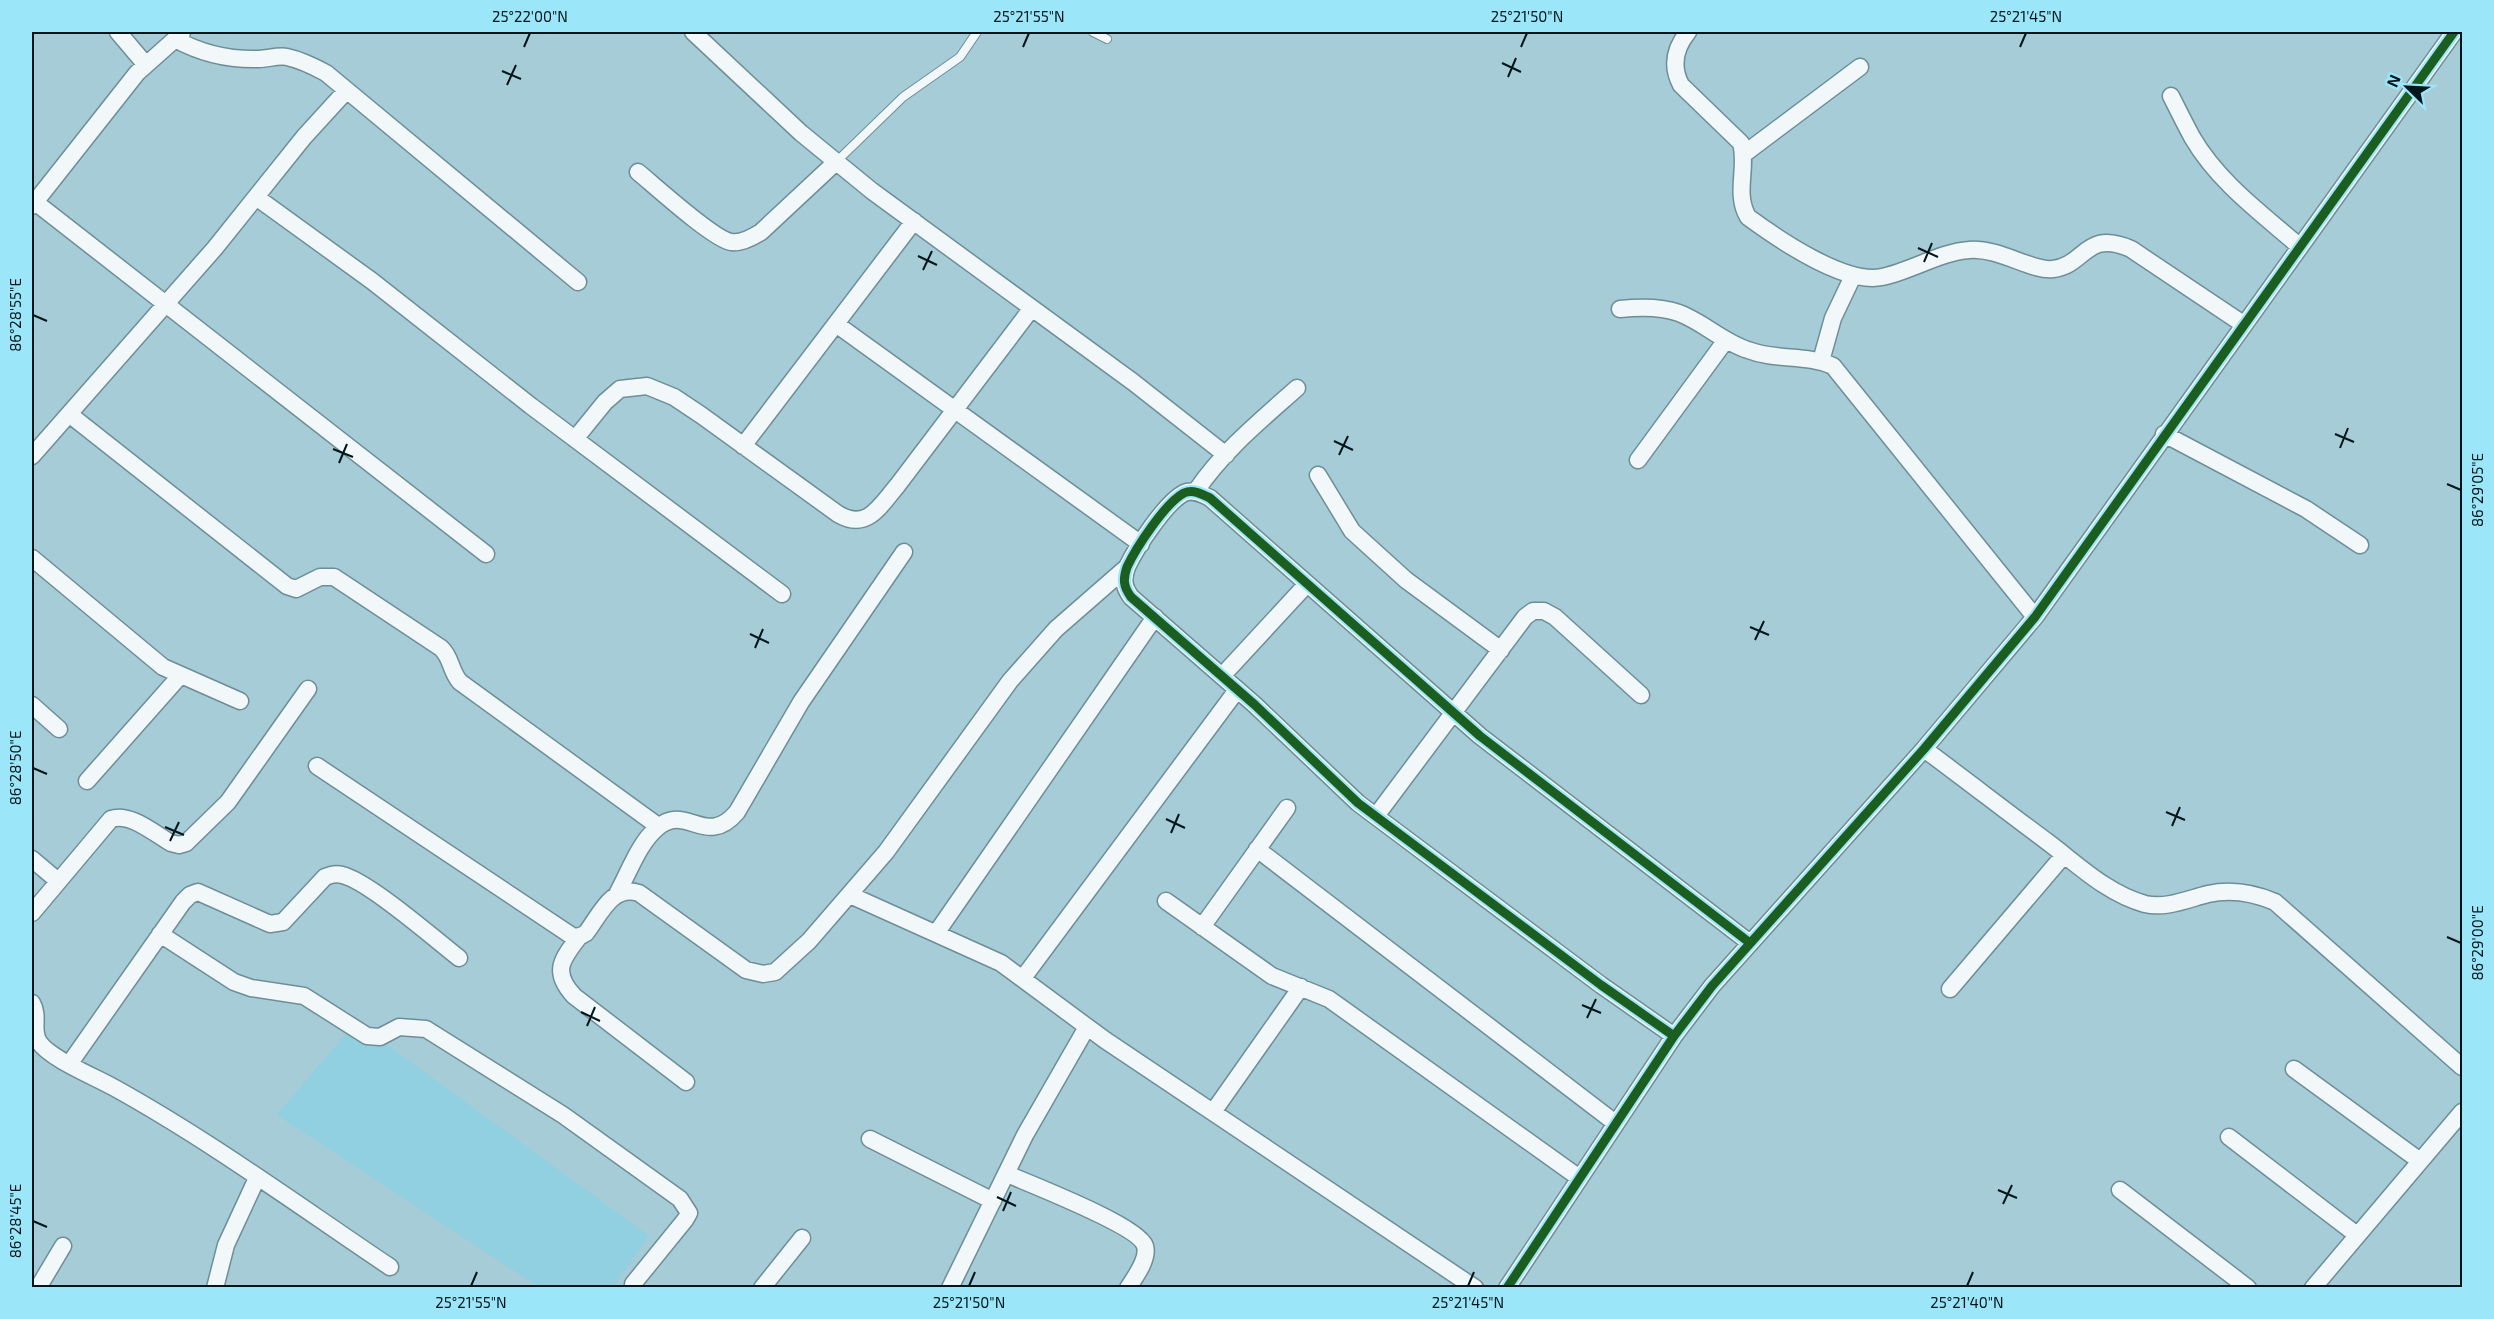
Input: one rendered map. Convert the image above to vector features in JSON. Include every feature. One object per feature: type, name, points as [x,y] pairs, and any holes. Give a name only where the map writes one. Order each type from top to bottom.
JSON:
[{"type":"street","points":[[118,32],[146,65]]},
{"type":"street","points":[[693,32],[801,133],[836,162],[1226,455]]},
{"type":"street","points":[[1688,32],[1677,50],[1675,74],[1681,85],[1741,143],[1744,154],[1740,191],[1742,206],[1748,217],[1790,243],[1853,276],[1868,279],[1884,277],[1968,250],[1999,253],[2052,270],[2063,266],[2095,246],[2105,242],[2117,243],[2131,249],[2243,324]]},
{"type":"street","points":[[1507,1287],[1578,1176],[1674,1035],[1750,943],[1924,749],[2035,617],[2454,32]]},
{"type":"street","points":[[486,554],[167,303],[33,203],[146,65],[179,35],[192,49],[234,60],[285,56],[306,62],[326,73],[578,282]]},
{"type":"street","points":[[1744,154],[1860,68]]},
{"type":"street","points":[[33,450],[69,414],[167,303],[304,137],[346,91]]},
{"type":"street","points":[[2171,96],[2193,139],[2214,167],[2234,190],[2299,246]]},
{"type":"street","points":[[638,171],[714,233],[731,242],[747,240],[761,232],[836,162]]},
{"type":"street","points":[[256,197],[372,281],[575,439],[782,594]]},
{"type":"street","points":[[743,446],[914,221]]},
{"type":"street","points":[[1821,361],[1833,318],[1853,276]]},
{"type":"street","points":[[1620,309],[1640,307],[1679,313],[1747,350],[1767,356],[1821,361],[1842,374],[1876,420],[2035,617]]},
{"type":"street","points":[[575,439],[605,402],[620,389],[647,386],[674,397],[849,521],[863,521],[876,511],[897,486],[1032,308]]},
{"type":"street","points":[[836,324],[1141,544]]},
{"type":"street","points":[[1638,460],[1726,340]]},
{"type":"street","points":[[1196,491],[1209,472],[1297,388]]},
{"type":"street","points":[[69,414],[287,586],[296,589],[320,576],[334,577],[441,648],[451,661],[454,675],[460,682],[658,826]]},
{"type":"street","points":[[2164,434],[2306,509],[2360,545]]},
{"type":"street","points":[[1318,475],[1352,531],[1376,554],[1438,605],[1501,650]]},
{"type":"street","points":[[1674,1035],[1601,985],[1376,816],[1125,588],[1124,578],[1127,567],[1171,504],[1185,493],[1196,491],[1223,507],[1454,714],[1750,943]]},
{"type":"street","points":[[686,1082],[574,996],[564,986],[560,976],[561,965],[579,937],[586,933],[618,892],[648,838],[658,826],[675,819],[715,828],[727,824],[737,812],[832,654],[904,552]]},
{"type":"street","points":[[32,558],[148,657],[179,677],[240,701]]},
{"type":"street","points":[[618,892],[628,889],[639,893],[722,955],[747,970],[763,974],[776,972],[786,965],[850,895],[922,804],[1010,681],[1064,621],[1127,567]]},
{"type":"street","points":[[1222,676],[1307,584]]},
{"type":"street","points":[[1376,816],[1525,617],[1533,611],[1544,611],[1555,617],[1641,695]]},
{"type":"street","points":[[937,932],[1155,617]]},
{"type":"street","points":[[87,781],[179,677]]},
{"type":"street","points":[[32,913],[105,824],[118,817],[140,825],[171,843],[179,845],[186,843],[228,802],[308,689]]},
{"type":"street","points":[[1023,978],[1237,690]]},
{"type":"street","points":[[32,705],[59,729]]},
{"type":"street","points":[[1924,749],[2101,882],[2146,904],[2168,905],[2211,894],[2241,892],[2258,894],[2275,902],[2463,1066]]},
{"type":"street","points":[[317,766],[539,916],[564,932],[579,937]]},
{"type":"street","points":[[1202,927],[1287,808]]},
{"type":"street","points":[[1257,849],[1614,1122]]},
{"type":"street","points":[[1950,989],[2064,855]]},
{"type":"street","points":[[32,859],[58,881]]},
{"type":"street","points":[[70,1063],[183,902],[190,895],[198,892],[256,920],[270,924],[283,922],[325,877],[333,874],[344,875],[357,882],[459,958]]},
{"type":"street","points":[[850,895],[937,932],[1001,963],[1087,1027],[1475,1287]]},
{"type":"street","points":[[1166,901],[1272,976],[1329,999],[1578,1176]]},
{"type":"street","points":[[160,934],[234,982],[251,988],[304,996],[367,1036],[380,1037],[399,1027],[426,1029],[563,1115],[680,1199],[689,1212],[685,1220],[633,1284]]},
{"type":"street","points":[[1213,1112],[1301,987]]},
{"type":"street","points":[[32,1003],[38,1020],[35,1032],[39,1043],[120,1091],[257,1178],[390,1267]]},
{"type":"street","points":[[950,1287],[1043,1100],[1087,1027]]},
{"type":"street","points":[[2294,1069],[2420,1161]]},
{"type":"street","points":[[2313,1287],[2463,1112]]},
{"type":"street","points":[[2229,1137],[2357,1235]]},
{"type":"street","points":[[870,1139],[993,1201]]},
{"type":"street","points":[[1007,1174],[1100,1215],[1140,1239],[1146,1247],[1144,1257],[1128,1287]]},
{"type":"street","points":[[215,1287],[226,1245],[257,1178]]},
{"type":"street","points":[[2120,1190],[2248,1287]]},
{"type":"street","points":[[762,1287],[802,1238]]},
{"type":"street","points":[[38,1287],[63,1246]]},
{"type":"lane","points":[[836,162],[903,98],[960,57],[977,32]]},
{"type":"lane","points":[[1093,32],[1107,39]]},
{"type":"shaded area","points":[[356,1022],[649,1236],[613,1287],[539,1287],[277,1115]]},
{"type":"cycle path","points":[[1507,1288],[1674,1036],[1712,986],[1924,749],[2035,617],[2454,32]]},
{"type":"cycle path","points":[[1674,1036],[1601,985],[1358,803],[1255,705],[1131,597],[1124,582],[1127,567],[1144,538],[1168,506],[1187,492],[1210,498],[1480,736],[1750,943]]}]
